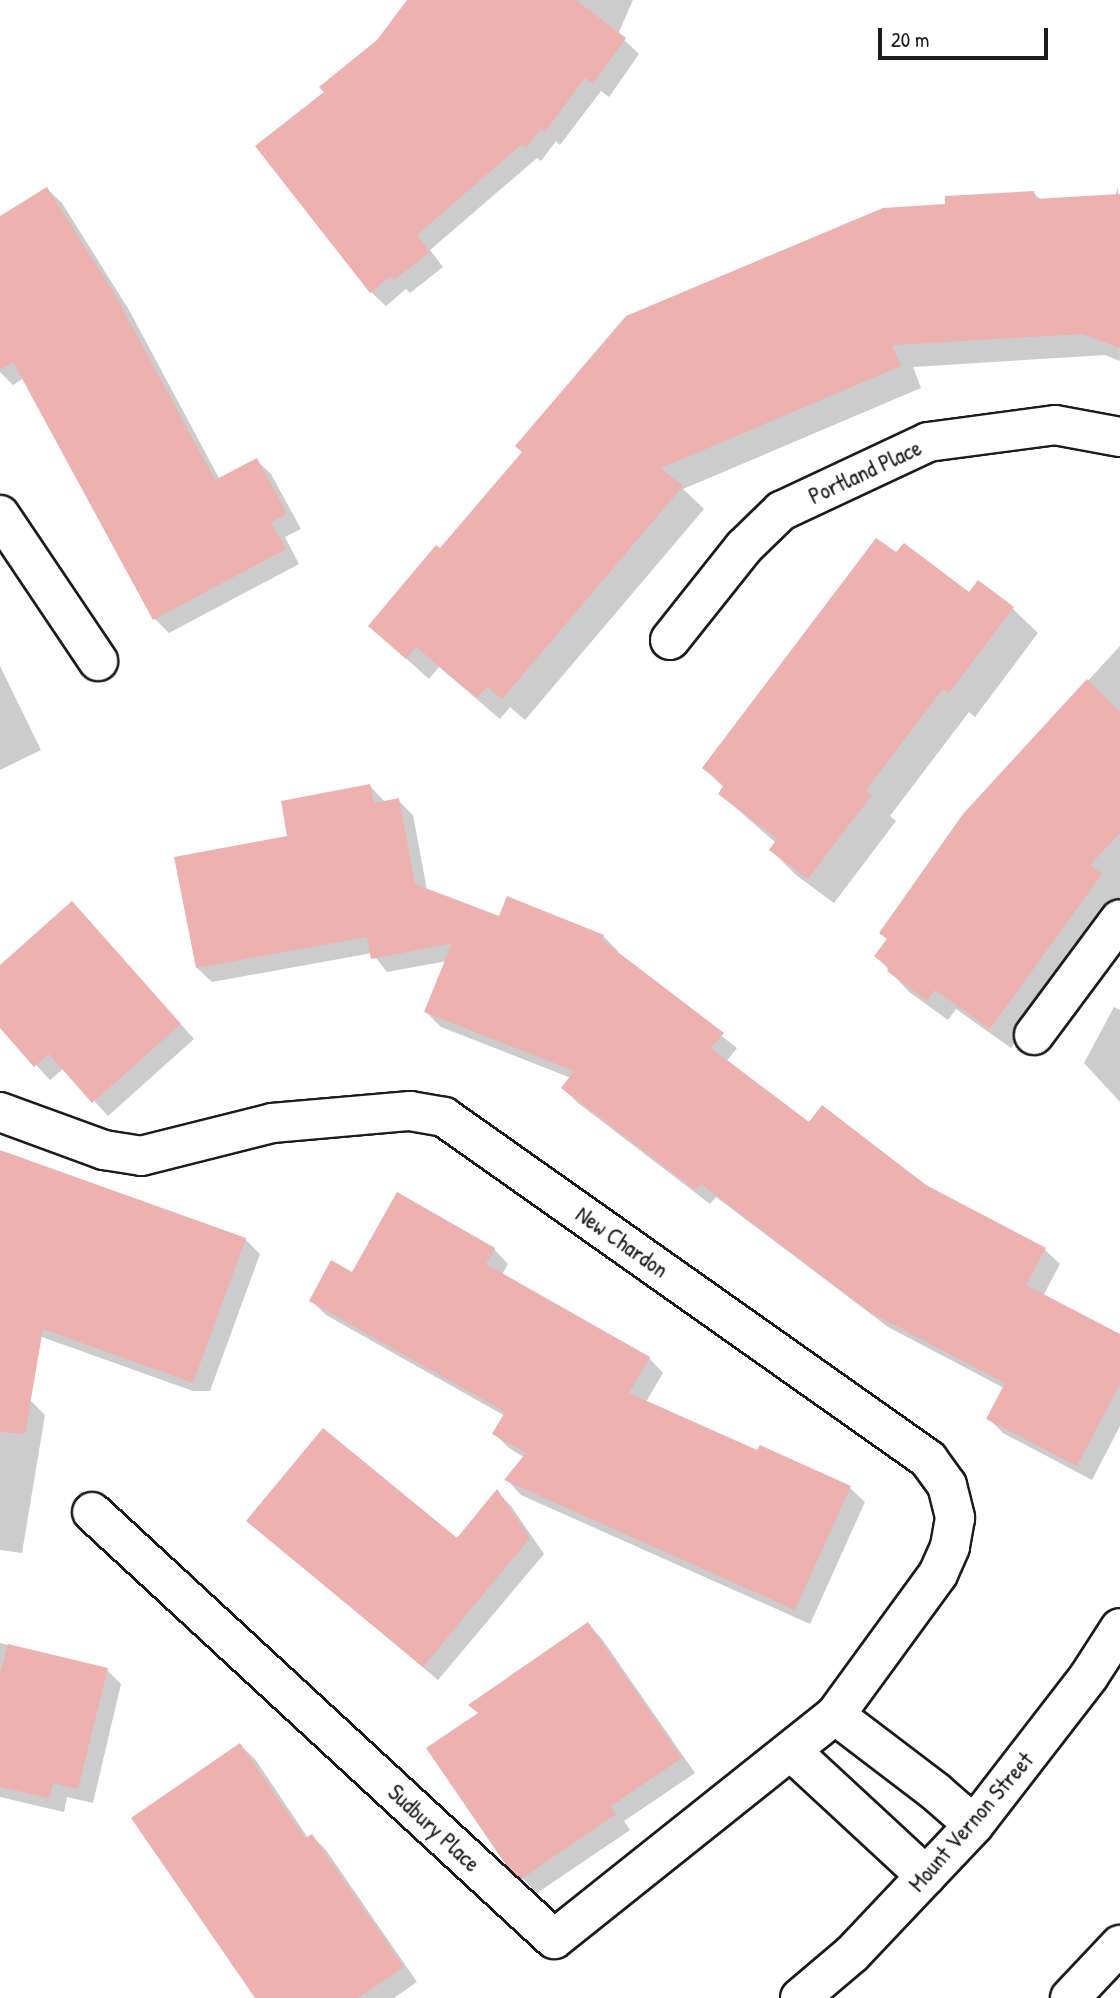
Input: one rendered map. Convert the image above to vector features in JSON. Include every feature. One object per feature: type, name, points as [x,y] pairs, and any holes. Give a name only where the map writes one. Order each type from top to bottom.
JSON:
[{"type":"street","name":"Portland Place","points":[[670,640],[744,547],[781,511],[928,442],[1055,425],[1120,437]]},
{"type":"street","points":[[0,515],[98,661]]},
{"type":"street","points":[[1034,1035],[1120,919]]},
{"type":"street","name":"New Chardon","points":[[0,1112],[104,1150],[141,1156],[272,1123],[410,1111],[444,1116],[928,1459],[947,1485],[955,1518],[950,1547],[938,1574],[835,1715]]},
{"type":"street","name":"Sudbury Place","points":[[92,1511],[554,1939],[835,1715]]},
{"type":"street","name":"Mount Vernon Street","points":[[800,1998],[852,1954],[974,1825],[1089,1676],[1120,1628]]},
{"type":"street","points":[[835,1715],[936,1792],[974,1825]]},
{"type":"street","points":[[791,1751],[926,1876]]},
{"type":"street","points":[[1070,1998],[1120,1945]]},
{"type":"building","points":[[407,0],[576,0],[626,38],[593,84],[585,78],[545,132],[541,128],[526,148],[521,145],[417,235],[430,252],[394,280],[391,276],[370,293],[255,146],[324,92],[319,87],[377,40]]},
{"type":"building","points":[[47,187],[114,293],[215,480],[257,458],[287,514],[271,522],[286,549],[153,620],[13,362],[0,370],[0,216]]},
{"type":"building","points":[[1034,191],[1035,199],[1120,194],[1120,348],[1082,334],[892,345],[901,366],[661,468],[683,486],[502,699],[487,687],[477,698],[416,647],[406,659],[368,626],[436,545],[440,548],[522,452],[515,446],[626,316],[883,208],[945,204],[945,196]]},
{"type":"building","points":[[876,538],[896,552],[904,543],[969,592],[978,580],[1014,607],[949,693],[943,689],[866,790],[872,795],[808,879],[769,850],[777,839],[718,794],[724,785],[702,768]]},
{"type":"building","points":[[1087,679],[1120,712],[1120,833],[1090,865],[1102,874],[990,1029],[935,990],[927,1001],[887,971],[889,968],[874,956],[887,939],[879,933],[963,814]]},
{"type":"building","points":[[370,784],[374,803],[399,798],[415,884],[499,916],[507,896],[604,935],[602,940],[724,1033],[711,1048],[809,1122],[822,1105],[926,1185],[1046,1248],[1026,1285],[1120,1334],[1120,1384],[1077,1466],[986,1419],[1005,1383],[871,1313],[701,1184],[695,1190],[561,1088],[574,1071],[424,1012],[452,943],[371,959],[367,937],[196,968],[174,857],[287,836],[281,801]]},
{"type":"building","points":[[72,901],[181,1024],[92,1103],[49,1054],[34,1067],[0,1028],[0,965]]},
{"type":"building","points":[[0,1150],[246,1238],[193,1383],[43,1329],[25,1434],[0,1432]]},
{"type":"building","points":[[397,1192],[495,1248],[486,1264],[650,1357],[629,1393],[757,1450],[760,1445],[851,1486],[795,1610],[504,1480],[526,1453],[492,1434],[505,1412],[309,1301],[331,1260],[352,1272]]},
{"type":"building","points":[[323,1428],[457,1538],[497,1489],[530,1538],[423,1667],[246,1521]]},
{"type":"building","points":[[588,1622],[682,1758],[611,1806],[616,1814],[521,1879],[506,1865],[426,1748],[478,1713],[468,1705]]},
{"type":"building","points":[[8,1644],[108,1668],[78,1789],[53,1783],[49,1798],[0,1787],[0,1675]]},
{"type":"building","points":[[240,1743],[305,1838],[312,1834],[404,1967],[358,1998],[255,1998],[131,1818]]}]
